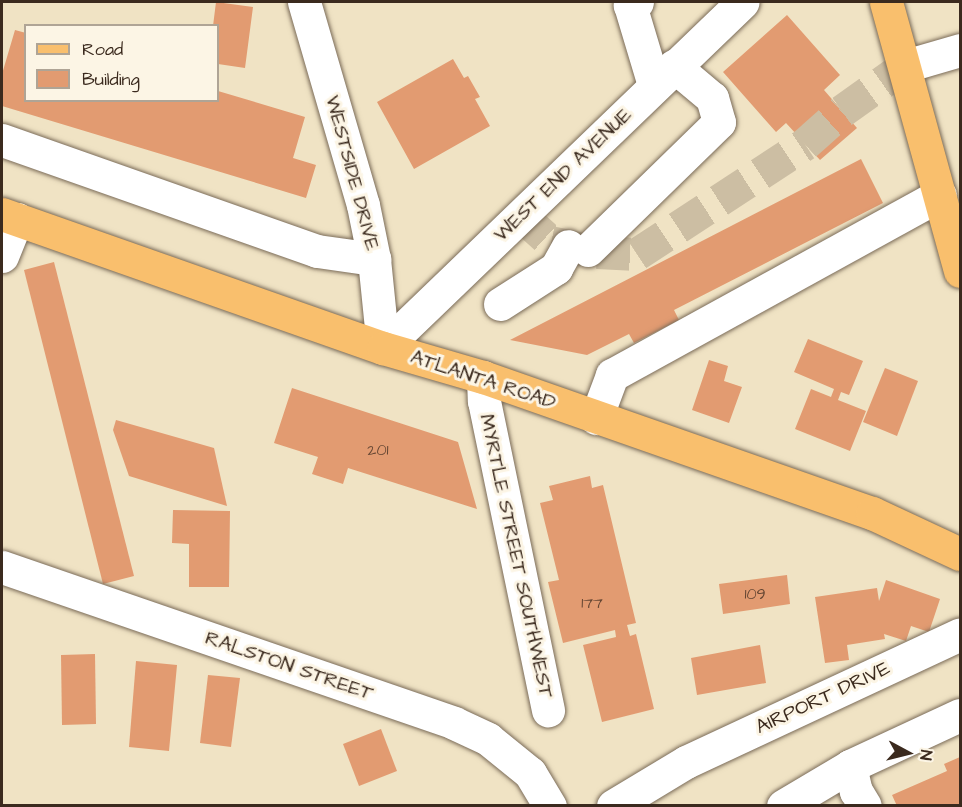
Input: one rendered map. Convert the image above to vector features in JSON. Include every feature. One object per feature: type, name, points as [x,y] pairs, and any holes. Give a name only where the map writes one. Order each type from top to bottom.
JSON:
[{"type":"main road","points":[[886,2],[959,260]]},
{"type":"main road","name":"ATLANTA ROAD","points":[[9,216],[383,348],[484,389],[596,418],[872,513],[960,554]]},
{"type":"street","name":"WESTSIDE DRIVE","points":[[304,2],[363,205],[374,259],[383,348]]},
{"type":"street","points":[[500,304],[556,268],[719,122],[712,98],[664,76],[630,5],[637,2]]},
{"type":"street","name":"WEST END AVENUE","points":[[383,348],[742,2]]},
{"type":"street","points":[[905,66],[960,50]]},
{"type":"street","points":[[2,140],[317,251],[374,259]]},
{"type":"street","points":[[596,418],[612,375],[940,195]]},
{"type":"street","points":[[2,256],[9,216]]},
{"type":"street","name":"MYRTLE STREET SOUTHWEST","points":[[484,389],[548,710]]},
{"type":"street","name":"RALSTON STREET","points":[[2,567],[454,723],[488,739],[530,773],[550,806]]},
{"type":"street","name":"AIRPORT DRIVE","points":[[614,806],[686,762],[960,634]]},
{"type":"street","points":[[783,806],[850,766],[960,715]]},
{"type":"street","points":[[850,766],[856,791],[865,806]]},
{"type":"building","points":[[216,2],[253,7],[245,68],[219,64],[219,24],[213,24]]},
{"type":"building","points":[[787,15],[840,75],[824,90],[857,128],[820,160],[786,123],[776,132],[723,72]]},
{"type":"building","points":[[15,30],[24,32],[24,102],[219,102],[219,91],[305,117],[293,158],[316,165],[306,198],[2,106],[2,74]]},
{"type":"building","points":[[453,59],[464,78],[468,76],[480,97],[475,99],[490,126],[414,169],[377,102]]},
{"type":"building","points":[[861,159],[883,203],[674,310],[679,320],[634,343],[629,334],[587,355],[510,340]]},
{"type":"building","points":[[54,262],[134,576],[103,584],[24,270]]},
{"type":"building","points":[[808,339],[863,361],[849,395],[841,392],[838,400],[866,411],[850,451],[795,429],[811,389],[831,397],[834,389],[794,372]]},
{"type":"building","points":[[709,360],[728,366],[724,381],[742,387],[729,423],[692,410]]},
{"type":"building","points":[[885,368],[918,381],[897,436],[863,422]]},
{"type":"building","points":[[292,388],[458,442],[477,509],[348,468],[343,484],[312,474],[318,457],[274,443]]},
{"type":"building","points":[[116,420],[214,448],[227,506],[129,476],[113,430]]},
{"type":"building","points":[[590,476],[592,488],[603,485],[636,623],[627,625],[630,636],[636,634],[654,709],[602,722],[583,645],[616,637],[615,630],[563,643],[548,582],[559,580],[540,503],[553,500],[549,486]]},
{"type":"building","points":[[173,510],[230,511],[229,587],[189,587],[189,544],[172,543]]},
{"type":"building","points":[[787,575],[790,604],[723,614],[719,584]]},
{"type":"building","points":[[886,580],[940,599],[929,632],[911,626],[906,641],[884,634],[885,639],[847,645],[849,660],[825,663],[815,597],[877,588],[879,601]]},
{"type":"building","points":[[760,645],[766,683],[697,695],[691,658]]},
{"type":"building","points":[[95,654],[96,724],[62,725],[61,655]]},
{"type":"building","points":[[136,661],[177,665],[169,751],[129,747]]},
{"type":"building","points":[[208,675],[240,678],[231,747],[200,743]]},
{"type":"building","points":[[381,729],[397,771],[359,786],[343,744]]},
{"type":"building","points":[[960,757],[960,806],[897,806],[892,795],[947,771],[944,764]]},
{"type":"tunnel","points":[[521,215],[551,242],[597,252],[637,254],[805,144],[842,111],[905,66]]}]
